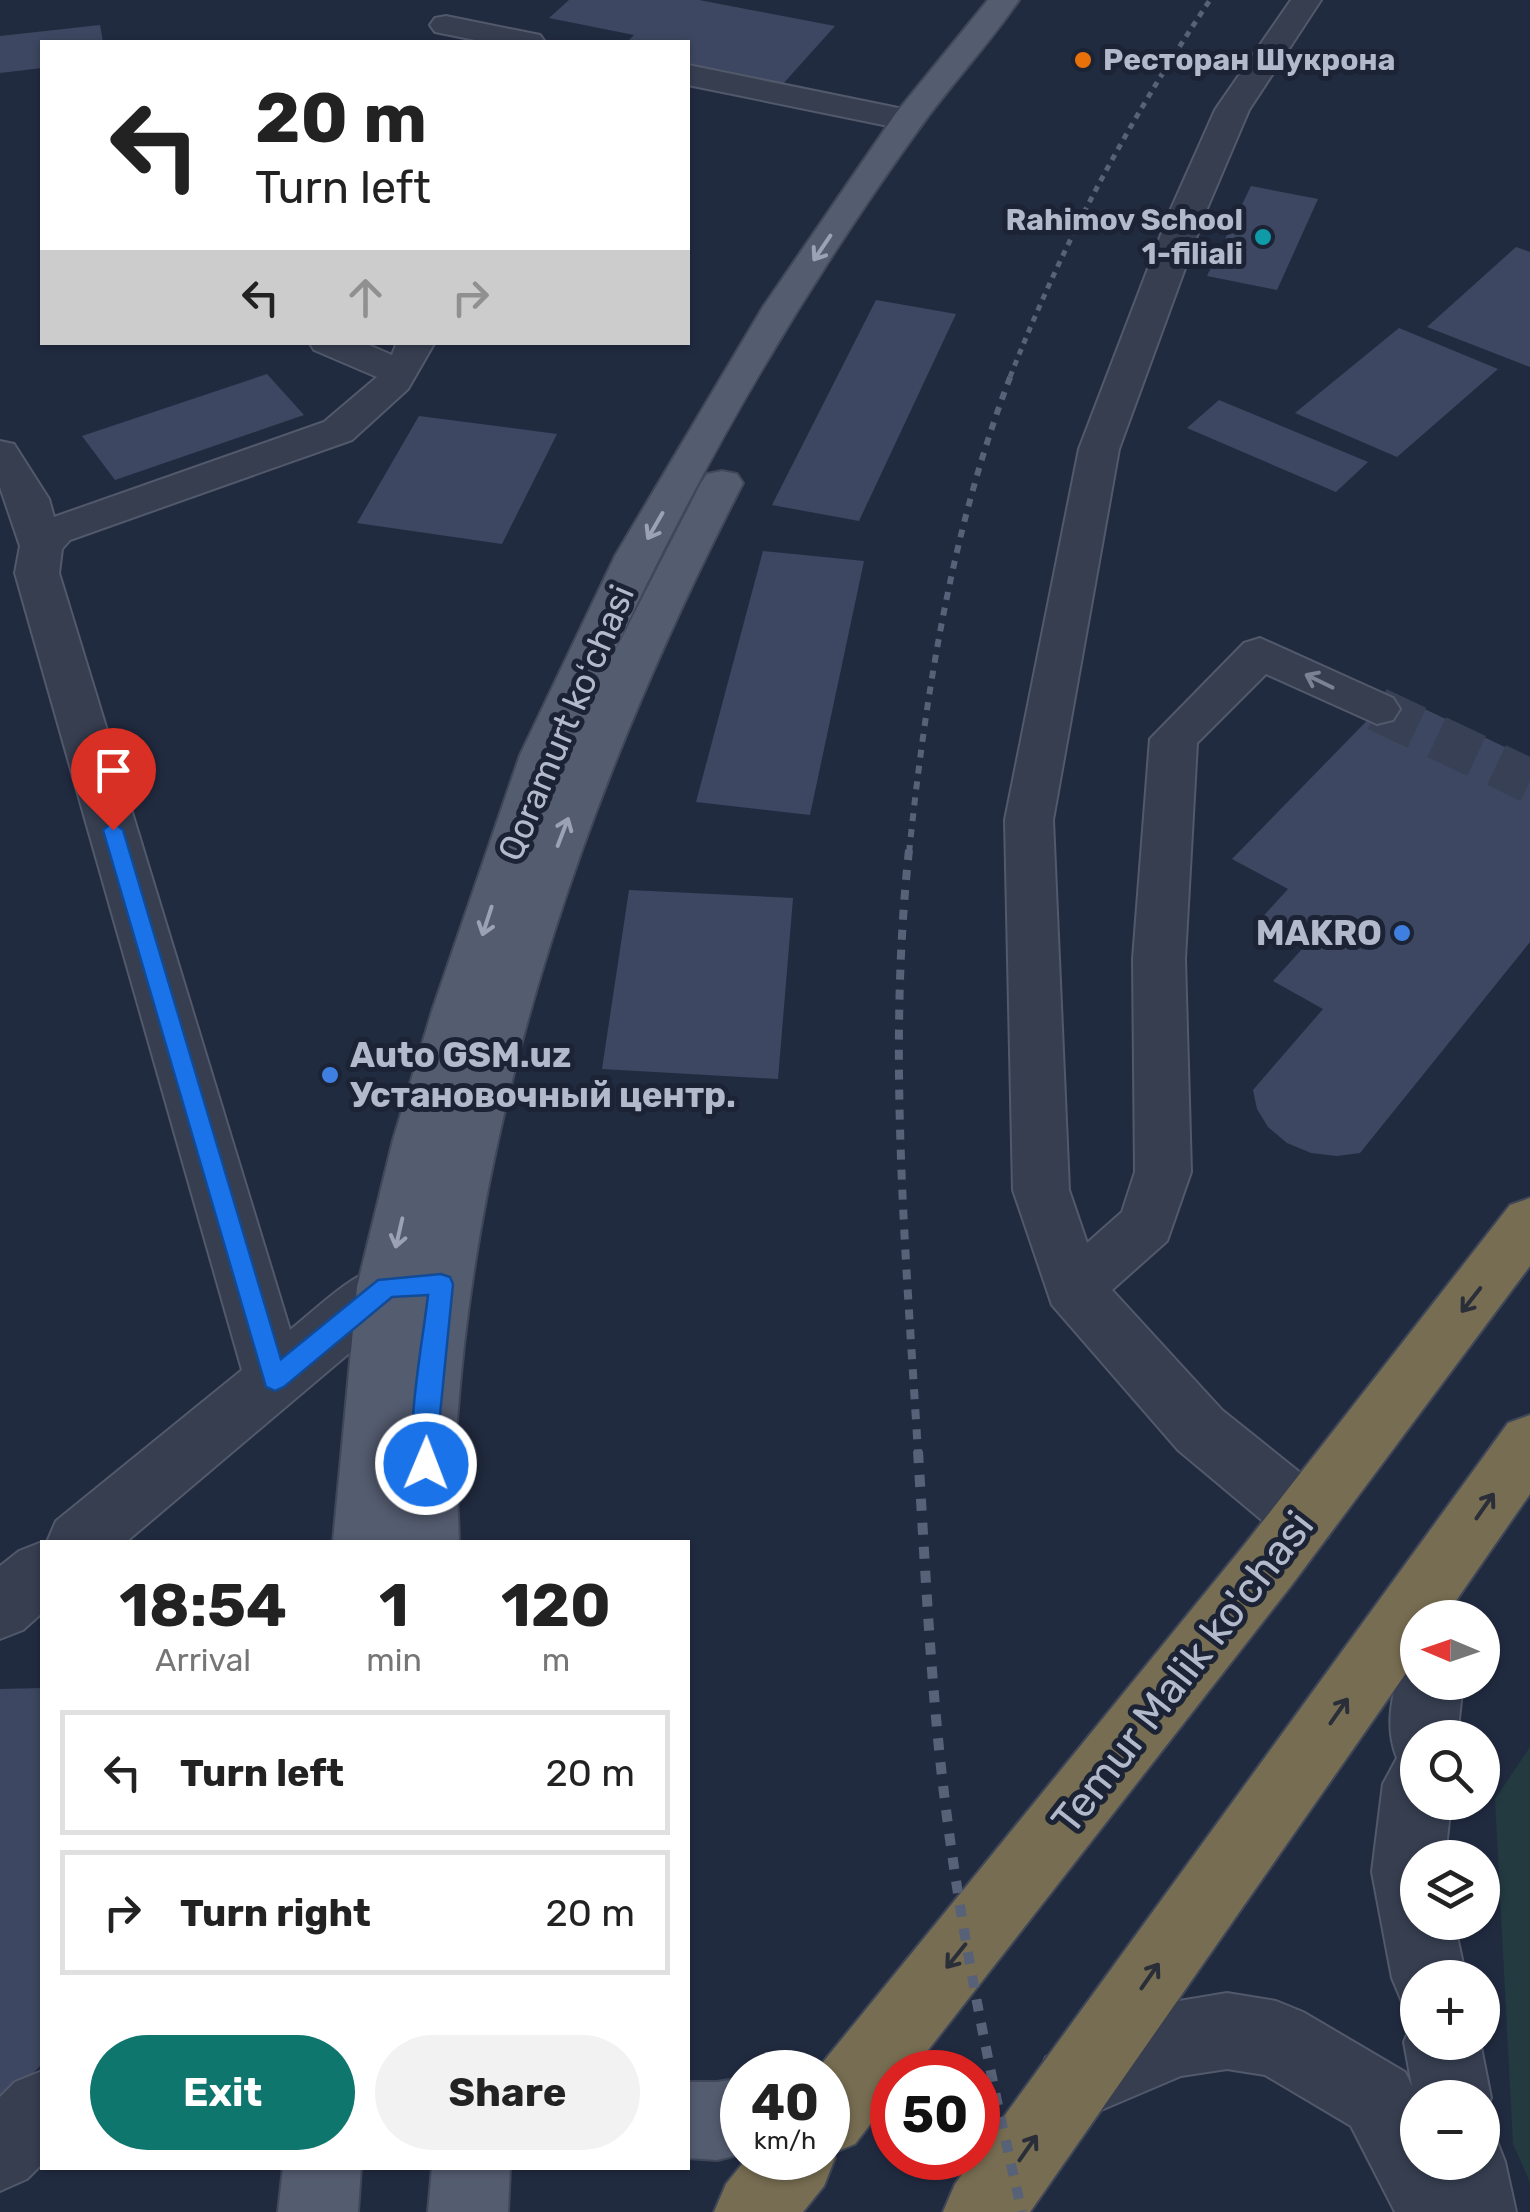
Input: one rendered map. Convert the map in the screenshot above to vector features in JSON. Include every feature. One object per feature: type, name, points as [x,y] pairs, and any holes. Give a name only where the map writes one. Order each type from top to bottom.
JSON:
[{"type":"highway","name":"Temur Malik ko'chasi","points":[[850,2080],[1305,1516],[1530,1222]]},
{"type":"highway","points":[[982,2212],[1438,1593],[1530,1443]]},
{"type":"highway","points":[[754,2212],[779,2180]]},
{"type":"main road","name":"Qoramurt koʻchasi","points":[[427,1540],[426,1425],[414,1286],[421,1140],[496,893],[544,756],[589,652],[637,556],[782,307],[908,120],[1004,0]]},
{"type":"main road","name":"Qoramurt koʻchasi","points":[[365,1540],[414,1286],[474,1126],[544,883],[647,627],[671,576],[809,330],[911,165],[1033,0]]},
{"type":"main road","points":[[690,2120],[720,2121]]},
{"type":"main road","points":[[318,2212],[322,2170]]},
{"type":"main road","points":[[468,2212],[471,2170]]},
{"type":"street","points":[[1305,1516],[1200,1430],[1072,1286],[1041,1190],[1029,820],[1100,449],[1188,210],[1232,110],[1306,0]]},
{"type":"street","points":[[446,24],[520,40]]},
{"type":"street","points":[[690,75],[908,120]]},
{"type":"street","points":[[26,566],[55,531],[338,431],[372,406],[409,358],[343,345]]},
{"type":"street","points":[[0,452],[28,499],[26,566],[275,1380]]},
{"type":"street","points":[[1072,1286],[1122,1249],[1147,1224],[1163,1172],[1159,959],[1174,738],[1260,653],[1378,709]]},
{"type":"street","points":[[80,1540],[275,1380],[414,1286]]},
{"type":"street","points":[[0,1608],[40,1574]]},
{"type":"street","points":[[1073,2084],[1179,2039],[1227,2031],[1276,2039],[1378,2099],[1436,2212]]},
{"type":"street","points":[[0,2152],[40,2111]]},
{"type":"street","points":[[1470,2180],[1476,2212]]},
{"type":"shaded area","points":[[1530,1747],[1530,2182],[1513,2144],[1496,1820],[1500,1820],[1500,1792]]},
{"type":"building","points":[[569,0],[699,0],[835,26],[782,85],[690,66],[690,40],[629,40],[634,35],[549,18]]},
{"type":"building","points":[[100,25],[103,40],[40,40],[40,68],[0,73],[0,36]]},
{"type":"building","name":"Rahimov School 1-filiali","points":[[1251,186],[1318,199],[1277,290],[1207,276]]},
{"type":"building","points":[[1516,247],[1530,252],[1530,367],[1427,327]]},
{"type":"building","points":[[876,300],[956,314],[859,521],[772,505]]},
{"type":"building","points":[[1399,328],[1498,369],[1397,457],[1295,413]]},
{"type":"building","points":[[267,374],[304,415],[115,480],[82,436]]},
{"type":"building","points":[[1219,400],[1368,462],[1336,492],[1187,428]]},
{"type":"building","points":[[419,416],[557,434],[502,544],[357,523]]},
{"type":"building","points":[[763,551],[864,561],[810,815],[696,802]]},
{"type":"building","name":"MAKRO","points":[[1393,694],[1530,759],[1530,942],[1360,1153],[1311,1153],[1287,1143],[1268,1127],[1257,1109],[1253,1090],[1323,1009],[1273,981],[1303,948],[1257,923],[1288,889],[1232,859]]},
{"type":"building","points":[[629,890],[793,898],[778,1079],[602,1069]]},
{"type":"building","points":[[40,1688],[40,2066],[0,2107],[0,1689]]},
{"type":"tunnel","points":[[1377,709],[1530,781]]},
{"type":"railway","points":[[1010,377],[1053,277],[1100,183],[1151,92],[1210,0]]},
{"type":"railway","points":[[909,853],[944,610],[973,491],[1011,375]]},
{"type":"railway","points":[[909,850],[899,1001],[899,1076],[918,1453]]},
{"type":"railway","points":[[918,1451],[928,1618],[950,1839],[976,2000],[1022,2212]]},
{"type":"place","name":"Ресторан Шукрона","points":[[1083,60]]},
{"type":"place","name":"Rahimov School 1-filiali","points":[[1263,237]]},
{"type":"place","name":"MAKRO","points":[[1402,933]]},
{"type":"place","name":"Auto GSM.uz Установочный центр.","points":[[330,1075]]},
{"type":"route","points":[[113,830],[275,1380],[386,1287],[441,1284],[426,1425],[426,1464]]}]
